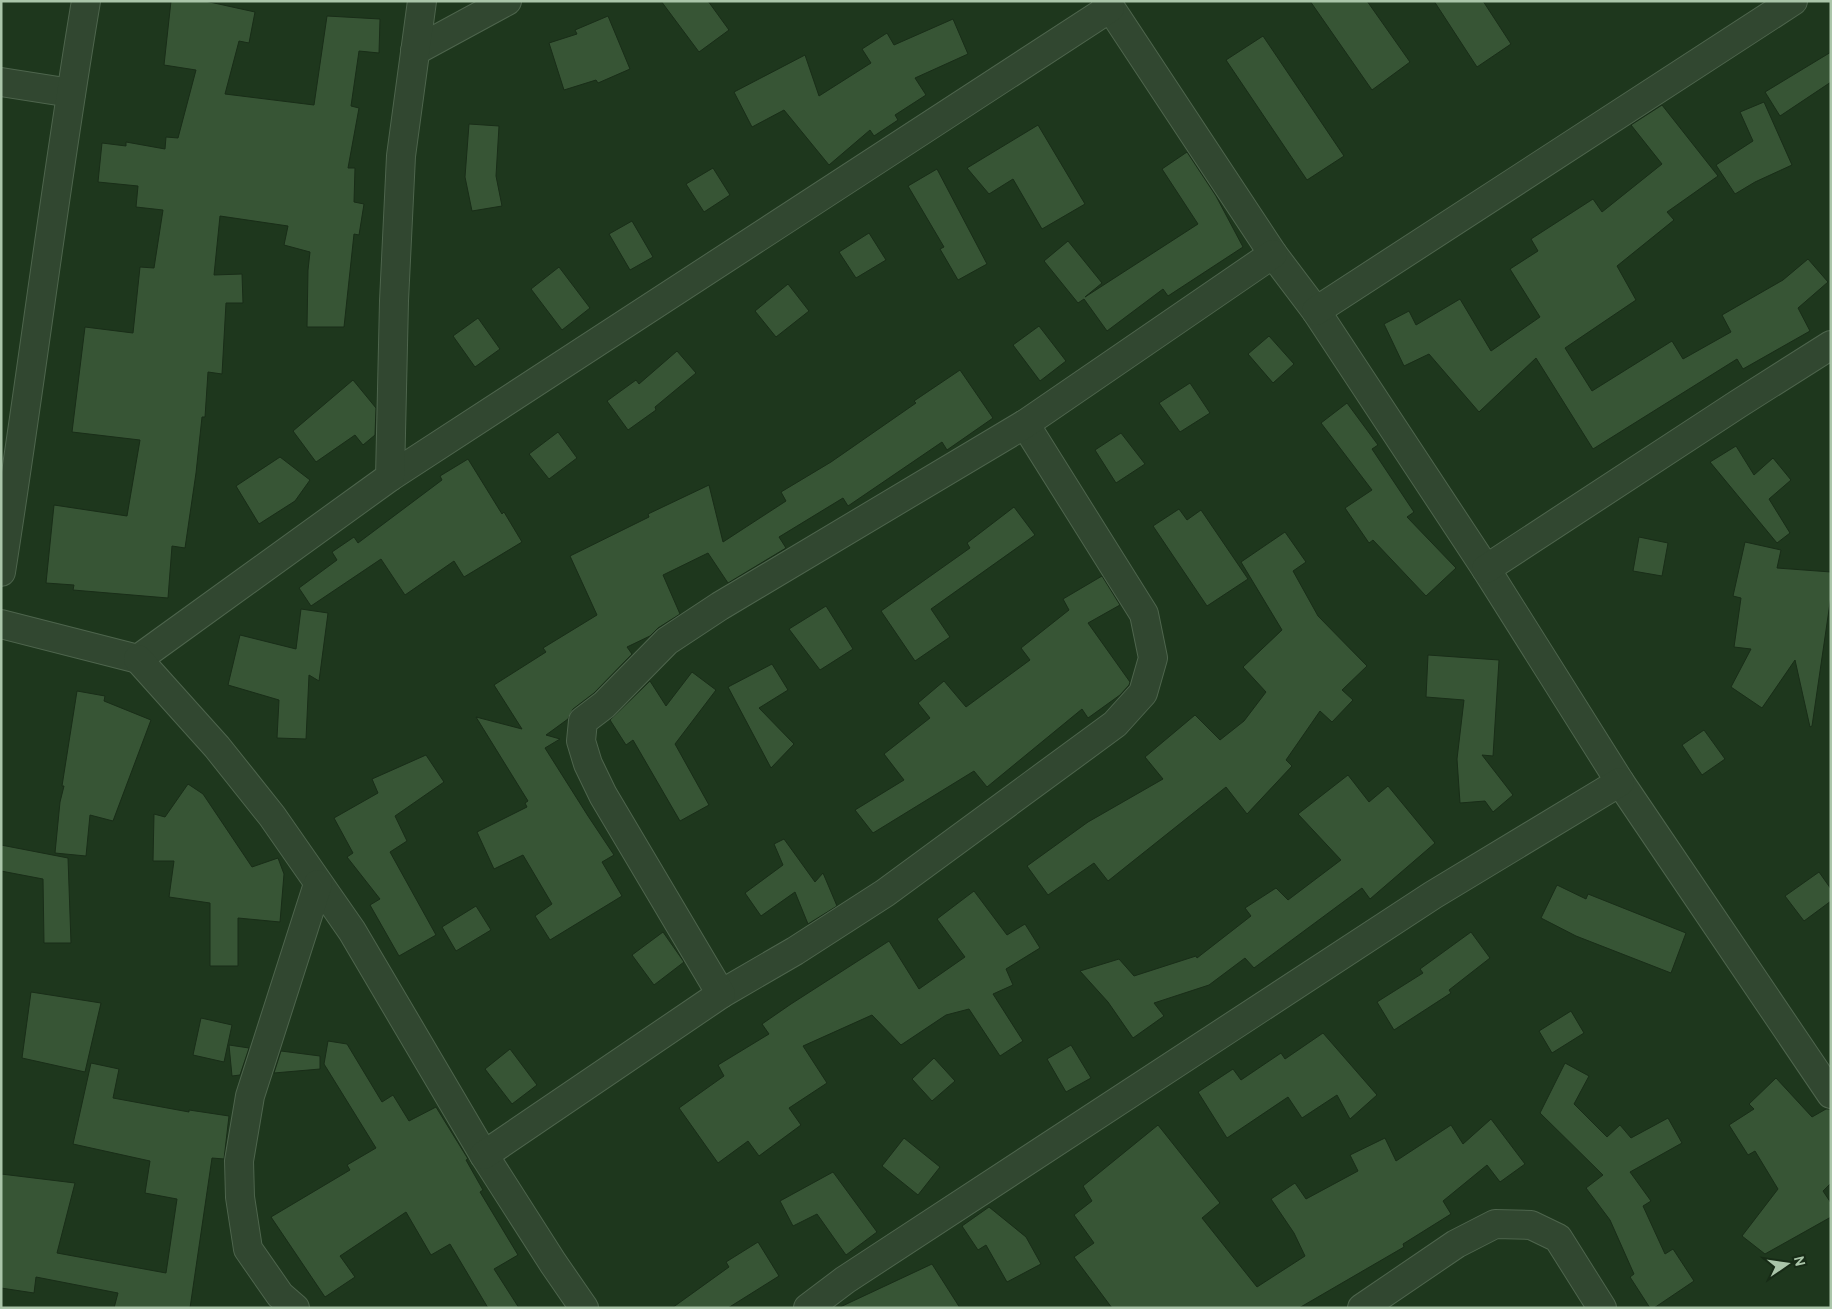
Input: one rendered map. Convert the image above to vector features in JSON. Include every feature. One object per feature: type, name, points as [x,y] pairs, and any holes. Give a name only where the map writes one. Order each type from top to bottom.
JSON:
[{"type":"street","points":[[1,572],[10,452],[86,1]]},
{"type":"street","points":[[390,477],[394,301],[401,156],[422,1]]},
{"type":"street","points":[[415,51],[507,1]]},
{"type":"street","points":[[1316,311],[1793,1]]},
{"type":"street","points":[[138,659],[390,477],[1108,5],[1273,254],[1316,311],[1486,569],[1620,782],[1831,1094]]},
{"type":"street","points":[[1,82],[71,93]]},
{"type":"street","points":[[721,994],[603,795],[588,764],[581,741],[583,721],[604,705],[667,641],[720,606],[1025,424],[1273,254]]},
{"type":"street","points":[[1486,569],[1831,345]]},
{"type":"street","points":[[484,1155],[721,994],[795,951],[885,893],[1115,724],[1143,693],[1153,658],[1144,614],[1025,424]]},
{"type":"street","points":[[1,624],[138,659],[217,746],[272,816],[352,931],[484,1155],[584,1308]]},
{"type":"street","points":[[808,1308],[845,1280],[1433,895],[1620,782]]},
{"type":"street","points":[[295,1308],[280,1294],[248,1249],[240,1197],[239,1161],[250,1096],[318,884]]},
{"type":"street","points":[[1362,1308],[1456,1244],[1495,1224],[1531,1224],[1558,1238],[1602,1308]]},
{"type":"building","points":[[171,1],[205,1],[255,12],[249,43],[239,41],[225,94],[314,105],[327,16],[380,19],[379,53],[359,51],[351,106],[359,108],[348,168],[355,168],[354,202],[364,204],[359,235],[354,234],[344,327],[307,327],[310,252],[284,245],[288,226],[220,216],[214,275],[242,274],[243,303],[226,303],[222,374],[208,372],[205,417],[202,417],[185,548],[172,546],[168,598],[73,590],[74,585],[46,583],[54,505],[127,516],[140,440],[72,432],[85,327],[133,333],[140,267],[154,268],[163,210],[136,207],[138,186],[98,182],[102,143],[126,146],[126,142],[165,149],[166,137],[178,138],[196,70],[164,65]]},
{"type":"building","points":[[661,1],[708,1],[729,30],[699,52]]},
{"type":"building","points":[[1310,1],[1367,1],[1410,62],[1372,90]]},
{"type":"building","points":[[1434,1],[1483,1],[1511,44],[1477,67]]},
{"type":"building","points":[[608,16],[630,69],[598,83],[596,80],[564,90],[549,43],[577,34],[575,30]]},
{"type":"building","points":[[953,19],[968,54],[915,78],[926,95],[895,115],[898,120],[874,136],[870,130],[829,165],[784,110],[752,127],[734,92],[805,55],[819,96],[871,63],[862,49],[887,33],[894,45]]},
{"type":"building","points":[[1263,36],[1344,156],[1307,180],[1226,60]]},
{"type":"building","points":[[1831,52],[1831,82],[1780,116],[1765,92]]},
{"type":"building","points":[[1764,102],[1792,165],[1755,182],[1735,194],[1716,165],[1753,141],[1740,112]]},
{"type":"building","points":[[1662,105],[1718,176],[1667,212],[1674,220],[1617,266],[1636,300],[1565,348],[1592,391],[1672,341],[1683,359],[1731,332],[1722,315],[1783,280],[1808,259],[1828,282],[1798,308],[1810,331],[1743,369],[1737,359],[1593,449],[1536,358],[1479,412],[1429,354],[1404,366],[1384,324],[1409,311],[1416,325],[1460,299],[1491,351],[1540,317],[1510,269],[1538,251],[1531,239],[1593,199],[1602,212],[1662,164],[1631,125]]},
{"type":"building","points":[[469,124],[499,126],[496,176],[502,206],[472,211],[465,177]]},
{"type":"building","points":[[1038,125],[1085,204],[1042,229],[1013,179],[989,194],[967,168]]},
{"type":"building","points":[[1187,152],[1216,196],[1243,247],[1168,296],[1163,289],[1107,331],[1084,299],[1078,303],[1044,261],[1068,241],[1102,283],[1085,297],[1198,224],[1162,169]]},
{"type":"building","points":[[713,168],[730,195],[704,212],[686,184]]},
{"type":"building","points":[[937,169],[987,264],[958,280],[940,249],[944,247],[908,186]]},
{"type":"building","points":[[632,221],[653,257],[630,270],[609,234]]},
{"type":"building","points":[[869,233],[886,260],[856,278],[839,252]]},
{"type":"building","points":[[559,267],[590,308],[562,330],[531,289]]},
{"type":"building","points":[[788,284],[809,311],[776,337],[755,311]]},
{"type":"building","points":[[478,318],[500,349],[475,367],[453,336]]},
{"type":"building","points":[[1039,326],[1066,361],[1040,381],[1013,345]]},
{"type":"building","points":[[1269,336],[1294,364],[1273,383],[1248,354]]},
{"type":"building","points":[[677,351],[696,373],[655,407],[656,410],[628,430],[607,401],[636,380],[639,384]]},
{"type":"building","points":[[960,370],[993,418],[947,450],[942,442],[848,506],[843,498],[779,537],[786,548],[728,583],[708,553],[663,575],[680,614],[658,628],[650,636],[627,647],[632,654],[594,693],[573,709],[568,719],[546,735],[560,739],[545,748],[614,855],[602,862],[622,896],[550,940],[535,916],[552,904],[523,855],[494,869],[477,832],[527,807],[525,803],[528,801],[476,717],[522,729],[494,685],[546,652],[543,648],[597,615],[570,556],[649,517],[648,514],[709,485],[723,542],[786,501],[781,492],[831,462]]},
{"type":"building","points":[[353,380],[376,408],[375,435],[363,445],[355,435],[316,462],[293,431]]},
{"type":"building","points":[[1190,383],[1210,413],[1180,432],[1159,403]]},
{"type":"building","points":[[1347,403],[1378,445],[1372,449],[1414,512],[1407,517],[1456,568],[1426,596],[1373,540],[1369,543],[1345,508],[1372,490],[1321,423]]},
{"type":"building","points":[[558,432],[577,458],[549,479],[529,454]]},
{"type":"building","points":[[1121,433],[1145,464],[1116,483],[1095,450]]},
{"type":"building","points":[[1736,446],[1754,475],[1773,458],[1791,480],[1769,499],[1790,533],[1777,543],[1710,462]]},
{"type":"building","points":[[280,457],[310,480],[295,501],[259,524],[236,486]]},
{"type":"building","points":[[468,459],[522,542],[464,577],[454,561],[405,595],[381,559],[311,606],[299,588],[337,560],[332,552],[354,537],[358,543],[442,480],[440,476]]},
{"type":"building","points":[[1014,507],[1035,535],[931,609],[950,637],[915,661],[881,611],[970,548],[967,543]]},
{"type":"building","points":[[1179,509],[1187,520],[1201,510],[1248,579],[1207,606],[1153,526]]},
{"type":"building","points":[[1285,532],[1306,562],[1293,571],[1318,616],[1367,666],[1342,690],[1353,700],[1332,722],[1320,711],[1286,760],[1292,766],[1247,814],[1226,787],[1108,881],[1094,863],[1048,895],[1027,866],[1088,822],[1163,779],[1145,757],[1195,715],[1220,740],[1244,721],[1266,692],[1243,667],[1282,630],[1241,562]]},
{"type":"building","points":[[1639,537],[1668,543],[1662,576],[1633,571]]},
{"type":"building","points":[[1745,542],[1781,550],[1777,568],[1831,572],[1831,596],[1812,726],[1810,727],[1795,660],[1762,708],[1731,687],[1751,649],[1734,647],[1741,598],[1733,596]]},
{"type":"building","points":[[1102,576],[1120,605],[1088,623],[1130,682],[1129,685],[1120,695],[1088,718],[1082,709],[987,787],[974,771],[873,833],[855,810],[904,780],[884,754],[930,718],[918,703],[944,681],[966,707],[1030,660],[1021,648],[1069,610],[1063,599]]},
{"type":"building","points":[[826,606],[853,649],[820,670],[789,629]]},
{"type":"building","points":[[301,609],[328,613],[319,681],[309,675],[306,739],[277,738],[279,700],[228,685],[240,635],[296,649]]},
{"type":"building","points":[[1428,655],[1499,660],[1493,756],[1482,755],[1513,795],[1493,812],[1485,801],[1460,803],[1457,759],[1464,700],[1426,697]]},
{"type":"building","points":[[772,664],[788,690],[759,708],[794,744],[771,768],[728,687]]},
{"type":"building","points":[[692,672],[716,690],[675,744],[709,805],[680,821],[633,740],[626,745],[610,720],[650,681],[666,706]]},
{"type":"building","points":[[77,691],[105,696],[104,701],[151,720],[113,821],[90,815],[86,856],[55,853],[60,802],[64,786],[62,786]]},
{"type":"building","points":[[1704,730],[1725,759],[1702,775],[1682,745]]},
{"type":"building","points":[[426,755],[444,782],[395,816],[407,841],[390,852],[436,935],[399,956],[370,905],[380,899],[347,857],[353,853],[334,818],[378,793],[372,779]]},
{"type":"building","points":[[1348,775],[1369,802],[1388,786],[1435,843],[1370,899],[1362,888],[1254,968],[1245,958],[1209,985],[1154,1003],[1164,1016],[1133,1038],[1108,1002],[1080,971],[1119,959],[1134,976],[1196,956],[1197,958],[1251,916],[1245,908],[1276,888],[1288,900],[1341,860],[1298,814]]},
{"type":"building","points":[[188,784],[203,794],[252,867],[278,858],[284,874],[280,922],[238,918],[238,966],[210,966],[210,903],[169,897],[174,861],[153,861],[154,814],[165,817]]},
{"type":"building","points":[[784,839],[815,882],[823,873],[837,906],[808,924],[795,892],[761,916],[745,893],[783,865],[774,844]]},
{"type":"building","points":[[1,845],[68,858],[71,943],[44,943],[43,879],[1,871]]},
{"type":"building","points":[[1819,872],[1831,889],[1831,901],[1804,921],[1785,896]]},
{"type":"building","points":[[1557,885],[1586,899],[1588,894],[1686,933],[1671,973],[1576,936],[1541,918]]},
{"type":"building","points":[[974,891],[1007,935],[1025,924],[1040,948],[1006,969],[1013,985],[993,994],[1023,1041],[1000,1056],[969,1009],[946,1015],[901,1045],[872,1015],[803,1046],[827,1083],[789,1108],[801,1125],[759,1156],[748,1141],[718,1163],[679,1108],[724,1076],[718,1065],[769,1034],[762,1024],[889,941],[919,989],[965,957],[937,919]]},
{"type":"building","points":[[476,906],[491,930],[456,951],[442,927]]},
{"type":"building","points":[[663,932],[684,962],[654,985],[632,955]]},
{"type":"building","points":[[1471,932],[1490,958],[1449,990],[1451,993],[1394,1030],[1377,1002],[1423,973],[1420,969]]},
{"type":"building","points":[[31,992],[101,1003],[85,1072],[22,1058]]},
{"type":"building","points":[[1571,1011],[1584,1033],[1552,1053],[1539,1031]]},
{"type":"building","points":[[201,1018],[232,1025],[224,1062],[193,1055]]},
{"type":"building","points":[[1323,1033],[1377,1095],[1350,1119],[1337,1095],[1302,1118],[1288,1097],[1227,1138],[1198,1092],[1233,1069],[1241,1080],[1281,1053],[1285,1059]]},
{"type":"building","points":[[328,1041],[347,1044],[382,1102],[393,1095],[409,1121],[436,1107],[468,1159],[466,1160],[483,1190],[480,1192],[518,1255],[494,1269],[519,1308],[488,1308],[450,1244],[431,1255],[406,1212],[340,1256],[355,1277],[325,1297],[271,1217],[350,1170],[347,1165],[376,1148],[324,1064]]},
{"type":"building","points":[[229,1045],[249,1048],[240,1075],[232,1076]]},
{"type":"building","points":[[1071,1045],[1091,1078],[1066,1092],[1047,1059]]},
{"type":"building","points":[[510,1049],[537,1085],[512,1104],[485,1069]]},
{"type":"building","points":[[281,1051],[320,1056],[320,1069],[274,1073]]},
{"type":"building","points":[[934,1058],[955,1081],[932,1101],[912,1079]]},
{"type":"building","points":[[91,1063],[119,1069],[113,1098],[189,1112],[189,1110],[229,1116],[224,1159],[212,1158],[190,1308],[114,1308],[118,1293],[36,1277],[34,1293],[1,1288],[1,1174],[75,1183],[57,1253],[166,1273],[177,1199],[145,1193],[150,1161],[73,1144]]},
{"type":"building","points":[[1565,1063],[1589,1076],[1574,1104],[1607,1137],[1620,1125],[1631,1138],[1668,1118],[1682,1143],[1630,1172],[1651,1201],[1643,1206],[1665,1254],[1673,1249],[1694,1281],[1654,1308],[1650,1308],[1630,1277],[1634,1274],[1610,1220],[1586,1188],[1603,1175],[1540,1113]]},
{"type":"building","points":[[1776,1078],[1812,1117],[1826,1109],[1831,1109],[1831,1183],[1823,1191],[1831,1203],[1831,1217],[1765,1254],[1742,1236],[1778,1189],[1755,1151],[1748,1155],[1729,1125],[1754,1109],[1749,1104]]},
{"type":"building","points":[[1491,1119],[1525,1164],[1500,1182],[1487,1165],[1443,1201],[1451,1214],[1403,1244],[1404,1247],[1299,1308],[1112,1308],[1074,1257],[1094,1243],[1074,1215],[1092,1201],[1083,1186],[1158,1125],[1220,1203],[1202,1218],[1257,1287],[1305,1256],[1294,1233],[1271,1199],[1295,1183],[1306,1199],[1358,1171],[1350,1155],[1385,1138],[1396,1161],[1451,1125],[1463,1144]]},
{"type":"building","points":[[904,1138],[940,1167],[918,1195],[882,1166]]},
{"type":"building","points":[[833,1172],[877,1232],[846,1255],[817,1214],[793,1226],[780,1201]]},
{"type":"building","points":[[989,1207],[1026,1237],[1041,1264],[1007,1282],[986,1245],[978,1250],[962,1226]]},
{"type":"building","points":[[758,1242],[779,1276],[728,1308],[672,1308],[729,1267],[726,1262]]},
{"type":"building","points":[[932,1264],[960,1308],[838,1308]]}]
